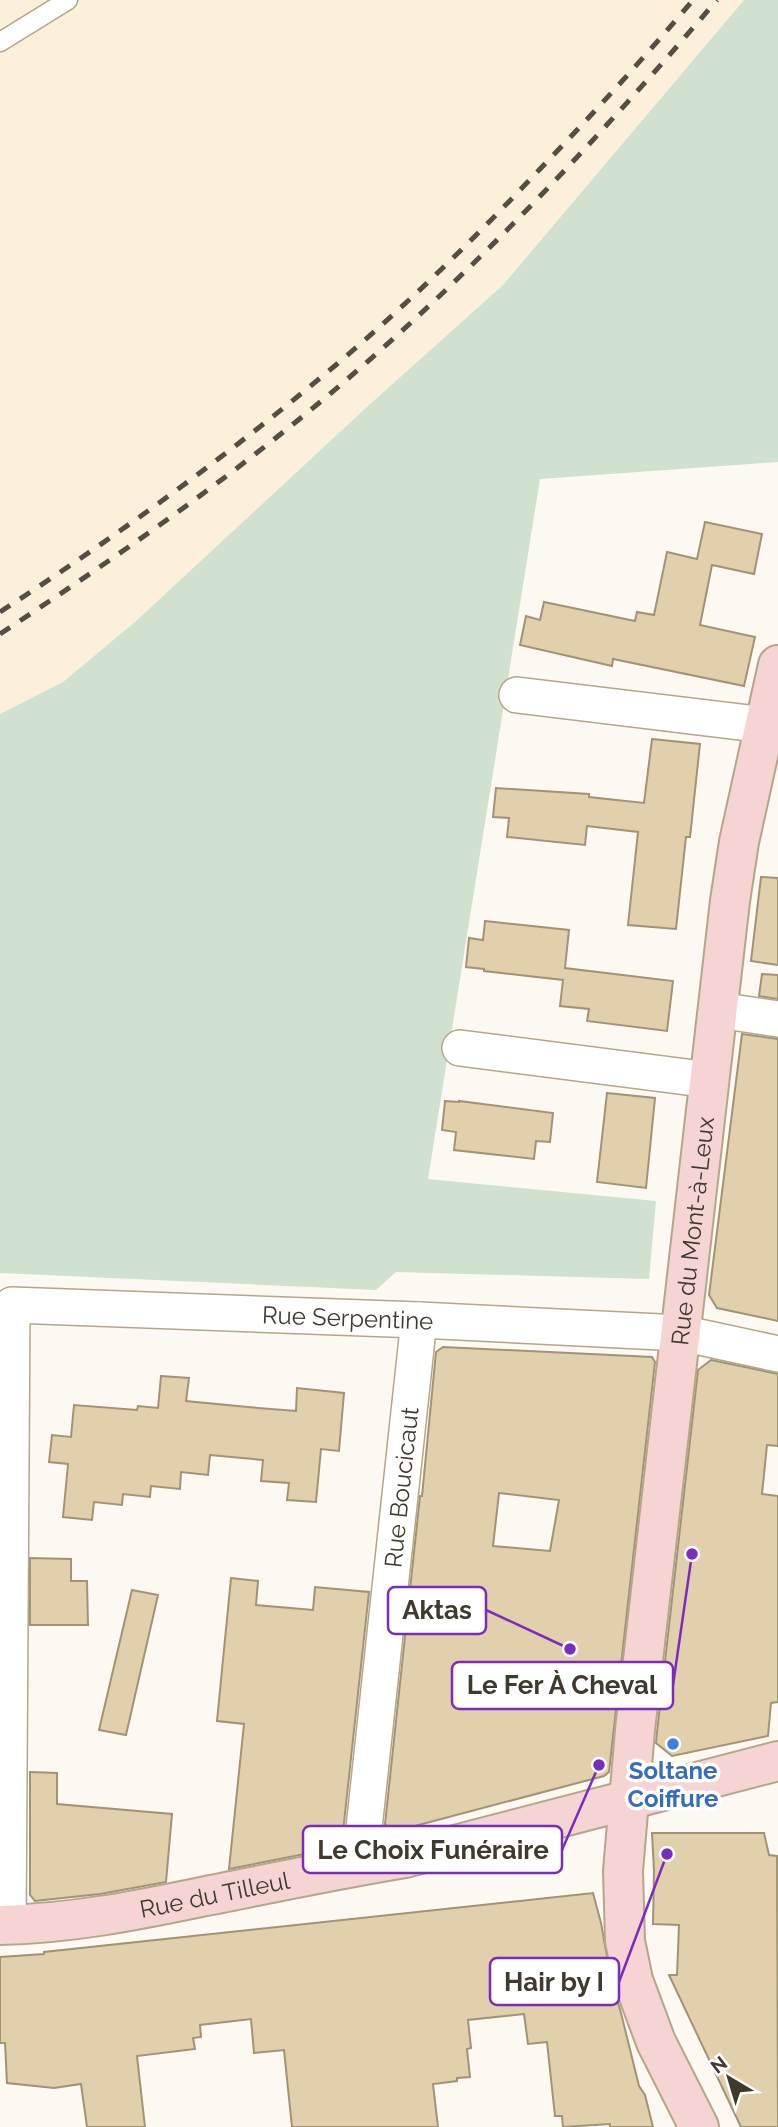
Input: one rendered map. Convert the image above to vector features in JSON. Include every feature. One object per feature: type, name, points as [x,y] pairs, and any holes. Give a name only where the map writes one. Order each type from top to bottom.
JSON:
[{"type":"street","name":"Rue du Mont-à-Leux","points":[[699,2127],[644,2013],[625,1941],[623,1892],[629,1799],[739,842],[778,665]]},
{"type":"street","points":[[517,695],[764,724]]},
{"type":"street","points":[[718,1010],[778,1019]]},
{"type":"street","points":[[460,1048],[710,1080]]},
{"type":"street","name":"Rue Serpentine","points":[[6,1381],[12,1305],[681,1333],[778,1354]]},
{"type":"street","name":"Rue Boucicaut","points":[[360,1865],[419,1320]]},
{"type":"street","points":[[4,1925],[6,1381]]},
{"type":"street","name":"Rue du Tilleul","points":[[4,1925],[78,1919],[150,1908],[405,1858],[778,1761]]},
{"type":"lane","points":[[0,42],[68,0]]},
{"type":"shaded area","points":[[0,0],[744,0],[503,285],[136,621],[63,682],[0,714]]},
{"type":"green space","points":[[744,0],[778,0],[778,462],[540,479],[428,1179],[656,1201],[649,1279],[396,1272],[376,1290],[0,1273],[0,714],[63,682],[136,621],[503,285]]},
{"type":"building","points":[[705,522],[762,534],[754,574],[712,565],[700,625],[755,637],[744,686],[613,659],[612,666],[520,645],[526,616],[540,620],[544,602],[635,621],[637,612],[654,615],[667,552],[697,559]]},
{"type":"building","points":[[652,739],[700,744],[676,929],[628,925],[638,832],[587,826],[585,845],[507,837],[509,818],[493,817],[496,788],[589,794],[589,797],[644,803]]},
{"type":"building","points":[[761,877],[778,878],[778,965],[751,961]]},
{"type":"building","points":[[485,921],[569,930],[565,968],[673,981],[667,1031],[587,1021],[589,1009],[560,1006],[563,980],[466,967],[469,938],[483,940]]},
{"type":"building","points":[[762,974],[778,975],[778,999],[759,996]]},
{"type":"building","points":[[742,1034],[778,1039],[778,1321],[717,1308],[709,1295]]},
{"type":"building","points":[[607,1093],[655,1098],[646,1188],[597,1182]]},
{"type":"building","points":[[445,1101],[553,1113],[550,1142],[536,1141],[534,1159],[454,1150],[456,1132],[442,1130]]},
{"type":"building","points":[[443,1347],[652,1357],[655,1362],[609,1772],[604,1776],[392,1832],[385,1824],[436,1352]],"holes":[[[499,1493],[559,1500],[550,1551],[493,1546]]]},
{"type":"building","points":[[711,1360],[778,1374],[778,1446],[767,1445],[762,1494],[778,1496],[778,1702],[771,1703],[768,1736],[672,1756],[656,1743],[657,1732],[698,1370]]},
{"type":"building","points":[[161,1376],[189,1378],[186,1401],[258,1408],[296,1411],[297,1388],[344,1393],[339,1451],[321,1449],[316,1502],[287,1500],[289,1483],[261,1481],[263,1460],[210,1455],[208,1475],[181,1472],[180,1489],[151,1486],[150,1497],[123,1494],[122,1505],[94,1502],[92,1520],[63,1517],[68,1464],[49,1462],[52,1435],[71,1437],[74,1405],[137,1410],[138,1406],[158,1408]]},
{"type":"building","points":[[30,1558],[71,1559],[71,1581],[87,1581],[88,1625],[30,1625]]},
{"type":"building","points":[[231,1578],[258,1581],[256,1605],[313,1610],[315,1587],[369,1592],[342,1841],[335,1848],[229,1869],[244,1724],[217,1721]]},
{"type":"building","points":[[132,1590],[158,1595],[126,1735],[99,1730]]},
{"type":"building","points":[[30,1772],[57,1773],[57,1804],[172,1814],[166,1882],[100,1894],[35,1901],[30,1895]]},
{"type":"building","points":[[652,1833],[764,1833],[769,1855],[777,1856],[778,2127],[741,2127],[669,1975],[677,1975],[679,1925],[653,1924]]},
{"type":"building","points":[[593,1893],[612,1984],[639,2086],[645,2095],[653,2127],[610,2127],[610,2124],[563,2127],[562,2116],[555,2116],[547,2042],[528,2044],[524,2014],[468,2020],[470,2077],[433,2084],[438,2127],[292,2127],[284,2050],[254,2053],[251,2019],[200,2025],[201,2037],[193,2038],[195,2049],[137,2056],[145,2127],[87,2127],[81,2084],[54,2088],[7,2083],[5,2043],[0,2043],[0,1957]]},
{"type":"railway","points":[[0,612],[172,493],[256,430],[364,341],[442,269],[516,194],[618,86],[693,0]]},
{"type":"railway","points":[[0,634],[185,507],[257,453],[350,377],[515,222],[618,113],[717,0]]},
{"type":"place","name":"Le Fer À Cheval","points":[[692,1554]]},
{"type":"place","name":"Aktas","points":[[570,1649]]},
{"type":"place","name":"Soltane Coiffure","points":[[673,1744]]},
{"type":"place","name":"Le Choix Funéraire","points":[[599,1765]]},
{"type":"place","name":"Hair by I","points":[[667,1854]]}]
